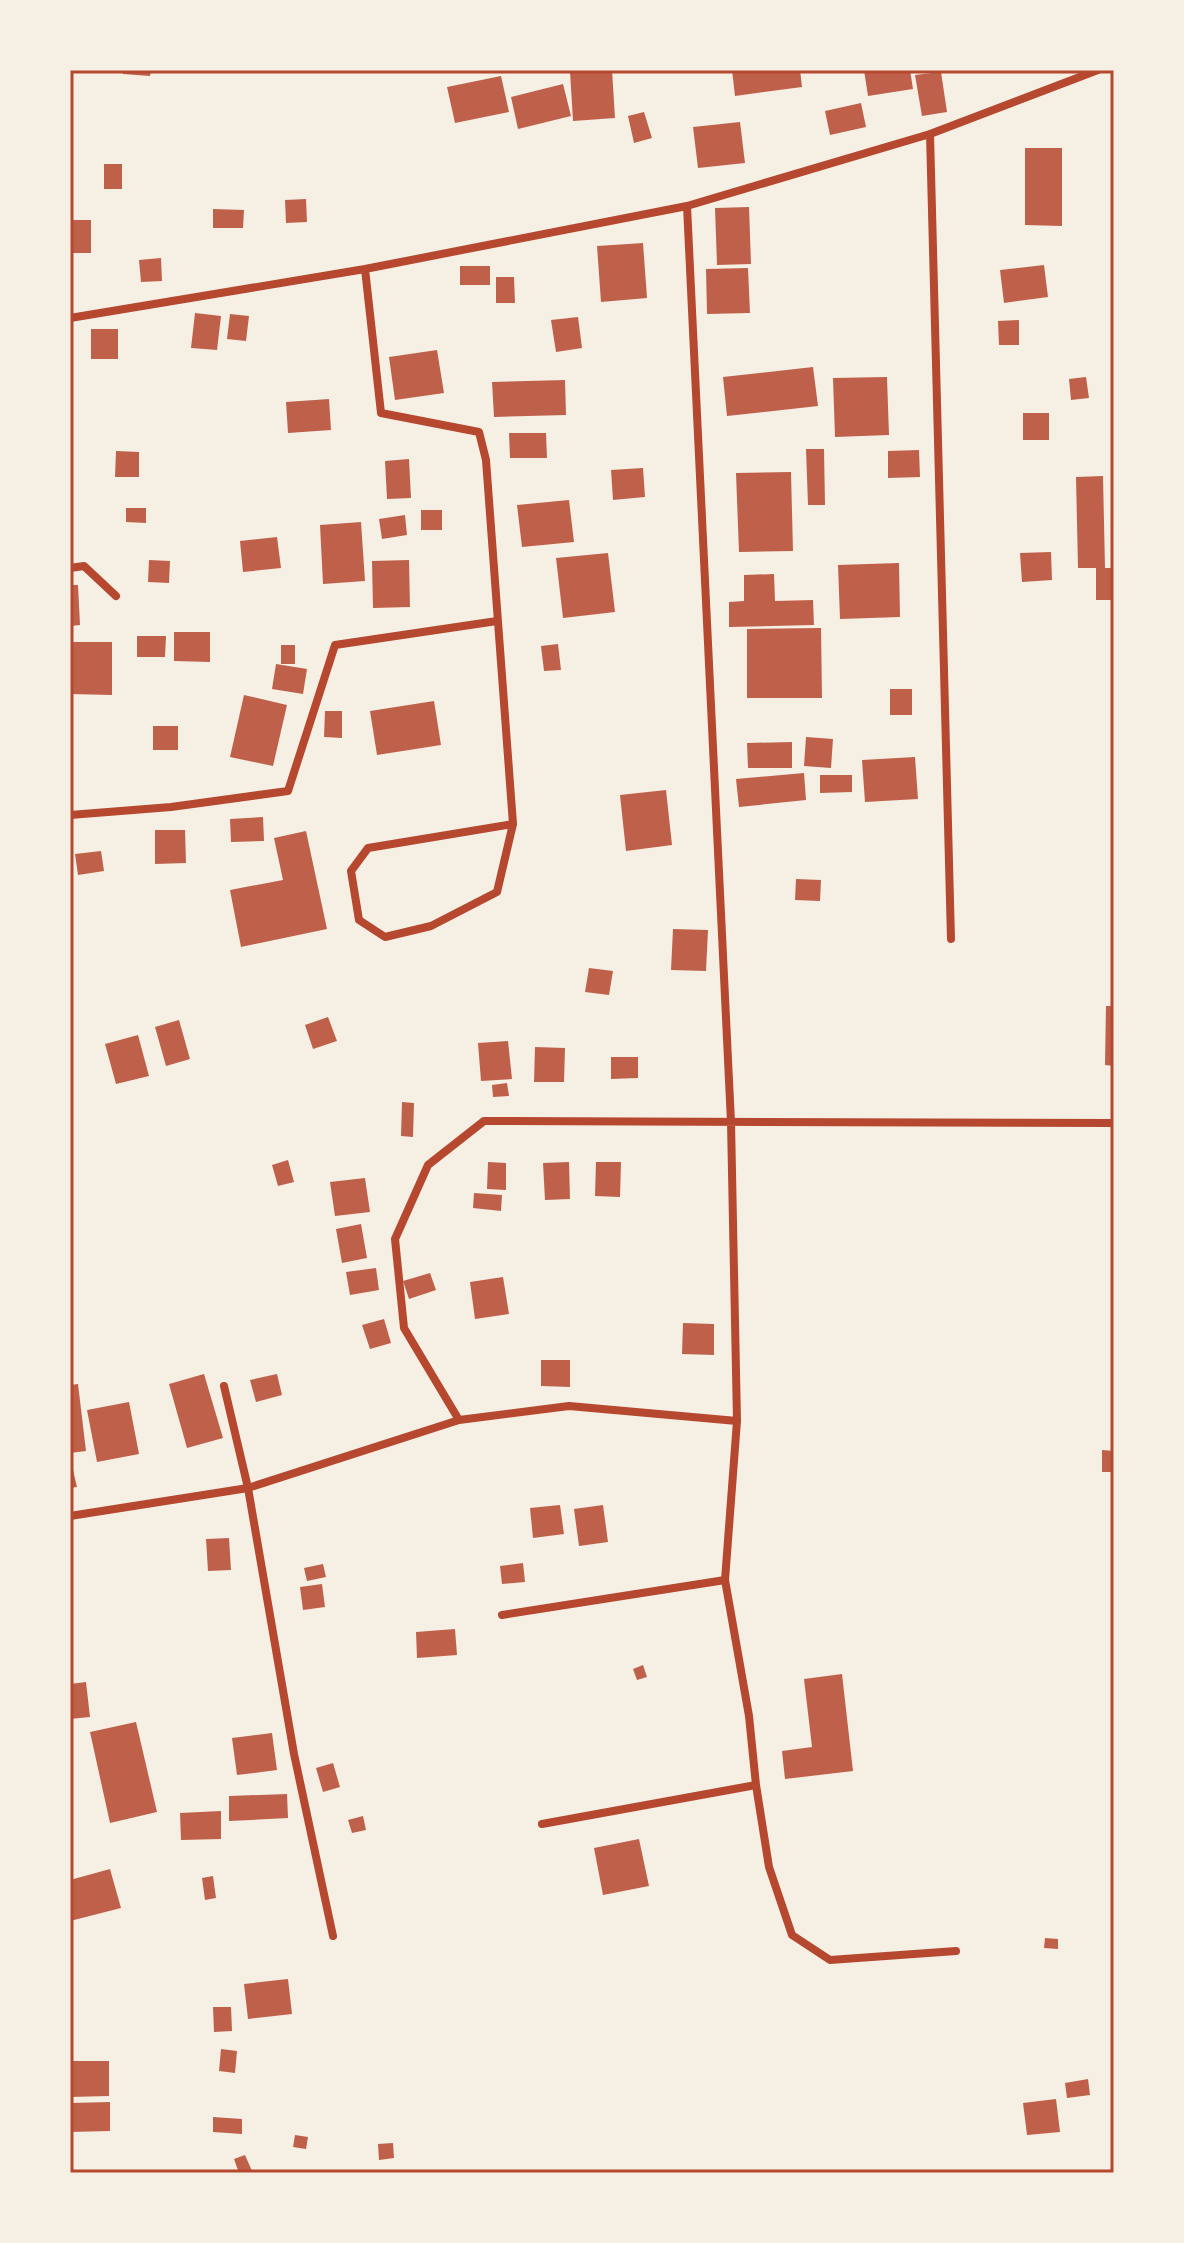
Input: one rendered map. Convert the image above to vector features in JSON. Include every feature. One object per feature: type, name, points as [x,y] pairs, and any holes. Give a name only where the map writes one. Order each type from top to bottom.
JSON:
[{"type":"street","points":[[70,318],[365,269],[687,206],[930,134],[1098,70]]},
{"type":"street","points":[[930,134],[951,939]]},
{"type":"street","points":[[687,206],[731,1122],[737,1421],[725,1580],[749,1716],[756,1785],[769,1867],[792,1935],[830,1960],[956,1951]]},
{"type":"street","points":[[365,269],[381,413],[479,432],[486,460],[513,824],[497,892],[431,926],[385,937],[359,920],[351,871],[368,848],[513,824]]},
{"type":"street","points":[[70,568],[84,566],[116,596]]},
{"type":"street","points":[[70,815],[171,807],[288,791],[335,645],[497,621]]},
{"type":"street","points":[[459,1420],[404,1328],[395,1239],[428,1165],[484,1121],[1114,1123]]},
{"type":"street","points":[[224,1386],[248,1488],[294,1754],[333,1936]]},
{"type":"street","points":[[70,1516],[248,1488],[459,1420],[569,1406],[737,1421]]},
{"type":"street","points":[[502,1615],[725,1580]]},
{"type":"street","points":[[542,1824],[756,1785]]},
{"type":"building","points":[[123,70],[151,70],[150,76],[123,74]]},
{"type":"building","points":[[612,70],[615,118],[573,121],[570,71]]},
{"type":"building","points":[[732,70],[800,70],[802,87],[735,96]]},
{"type":"building","points":[[864,70],[910,70],[913,89],[868,96]]},
{"type":"building","points":[[941,72],[947,112],[922,116],[915,75]]},
{"type":"building","points":[[501,76],[509,112],[455,123],[447,87]]},
{"type":"building","points":[[563,84],[571,116],[518,129],[511,97]]},
{"type":"building","points":[[861,103],[866,127],[830,135],[825,111]]},
{"type":"building","points":[[644,112],[652,138],[634,143],[628,116]]},
{"type":"building","points":[[740,122],[745,163],[698,168],[693,127]]},
{"type":"building","points":[[1025,148],[1062,148],[1062,226],[1025,225]]},
{"type":"building","points":[[104,164],[122,164],[122,189],[104,189]]},
{"type":"building","points":[[306,199],[307,222],[286,223],[285,200]]},
{"type":"building","points":[[749,207],[751,264],[717,265],[715,208]]},
{"type":"building","points":[[213,209],[244,210],[243,228],[213,228]]},
{"type":"building","points":[[70,220],[91,220],[91,253],[70,253]]},
{"type":"building","points":[[643,243],[647,298],[601,302],[597,246]]},
{"type":"building","points":[[161,258],[162,281],[141,282],[139,260]]},
{"type":"building","points":[[1044,265],[1048,297],[1004,303],[1000,270]]},
{"type":"building","points":[[460,266],[490,266],[490,285],[460,285]]},
{"type":"building","points":[[748,268],[750,313],[707,314],[706,269]]},
{"type":"building","points":[[496,277],[514,277],[515,303],[496,303]]},
{"type":"building","points":[[195,313],[221,316],[217,350],[191,348]]},
{"type":"building","points":[[230,314],[249,316],[246,341],[227,339]]},
{"type":"building","points":[[578,317],[582,348],[556,352],[551,320]]},
{"type":"building","points":[[1019,320],[1019,345],[999,345],[998,321]]},
{"type":"building","points":[[91,329],[118,329],[118,359],[91,359]]},
{"type":"building","points":[[437,350],[444,393],[395,400],[389,357]]},
{"type":"building","points":[[813,367],[818,406],[727,416],[723,377]]},
{"type":"building","points":[[887,377],[889,435],[835,437],[833,378]]},
{"type":"building","points":[[1086,377],[1089,398],[1071,400],[1069,379]]},
{"type":"building","points":[[565,380],[566,415],[494,417],[492,382]]},
{"type":"building","points":[[329,399],[331,430],[288,433],[286,402]]},
{"type":"building","points":[[1023,413],[1049,413],[1049,440],[1023,440]]},
{"type":"building","points":[[509,433],[546,433],[547,458],[510,458]]},
{"type":"building","points":[[806,449],[824,449],[825,505],[808,505]]},
{"type":"building","points":[[919,450],[920,477],[888,478],[888,451]]},
{"type":"building","points":[[116,451],[139,452],[139,477],[115,477]]},
{"type":"building","points":[[409,459],[411,498],[387,499],[385,461]]},
{"type":"building","points":[[643,468],[645,497],[613,500],[611,470]]},
{"type":"building","points":[[791,472],[793,551],[739,552],[736,473]]},
{"type":"building","points":[[1103,476],[1105,568],[1114,568],[1114,600],[1096,600],[1096,568],[1078,568],[1076,477]]},
{"type":"building","points":[[569,500],[574,542],[522,547],[517,505]]},
{"type":"building","points":[[126,508],[146,508],[146,523],[126,522]]},
{"type":"building","points":[[421,510],[442,510],[442,530],[421,530]]},
{"type":"building","points":[[405,515],[407,535],[382,539],[379,519]]},
{"type":"building","points":[[361,522],[365,581],[323,584],[320,525]]},
{"type":"building","points":[[277,537],[281,568],[243,572],[240,541]]},
{"type":"building","points":[[1051,552],[1052,580],[1022,582],[1020,553]]},
{"type":"building","points":[[608,553],[615,612],[563,618],[556,558]]},
{"type":"building","points":[[149,560],[170,561],[169,583],[148,582]]},
{"type":"building","points":[[409,560],[410,607],[373,608],[372,561]]},
{"type":"building","points":[[899,563],[900,617],[840,619],[838,565]]},
{"type":"building","points":[[774,574],[775,601],[813,600],[814,625],[729,627],[729,602],[744,601],[744,575]]},
{"type":"building","points":[[70,585],[78,585],[80,625],[70,626]]},
{"type":"building","points":[[821,628],[822,698],[747,698],[747,629]]},
{"type":"building","points":[[174,632],[210,632],[210,662],[174,661]]},
{"type":"building","points":[[137,636],[166,636],[165,657],[137,657]]},
{"type":"building","points":[[70,642],[112,642],[112,695],[70,694]]},
{"type":"building","points":[[558,644],[561,670],[544,671],[541,646]]},
{"type":"building","points":[[281,645],[295,645],[295,664],[281,664]]},
{"type":"building","points":[[276,664],[307,669],[303,694],[272,689]]},
{"type":"building","points":[[890,689],[912,689],[912,715],[890,715]]},
{"type":"building","points":[[244,695],[287,705],[273,766],[230,757]]},
{"type":"building","points":[[434,701],[441,745],[377,755],[370,711]]},
{"type":"building","points":[[325,711],[342,711],[342,738],[324,737]]},
{"type":"building","points":[[153,726],[178,726],[178,750],[153,750]]},
{"type":"building","points":[[806,737],[833,739],[831,768],[804,766]]},
{"type":"building","points":[[792,742],[792,768],[748,768],[747,743]]},
{"type":"building","points":[[915,757],[918,799],[865,802],[862,760]]},
{"type":"building","points":[[804,773],[806,800],[739,807],[736,779]]},
{"type":"building","points":[[820,775],[852,775],[852,792],[820,793]]},
{"type":"building","points":[[666,790],[672,845],[626,851],[620,795]]},
{"type":"building","points":[[263,817],[264,841],[231,842],[230,819]]},
{"type":"building","points":[[155,830],[185,830],[186,863],[155,864]]},
{"type":"building","points":[[306,831],[327,929],[241,947],[230,890],[283,880],[274,838]]},
{"type":"building","points":[[101,851],[104,871],[78,875],[75,854]]},
{"type":"building","points":[[796,879],[821,880],[820,901],[795,900]]},
{"type":"building","points":[[673,929],[708,930],[706,971],[671,970]]},
{"type":"building","points":[[589,968],[613,971],[609,995],[585,992]]},
{"type":"building","points":[[1106,1006],[1114,1006],[1114,1066],[1105,1065]]},
{"type":"building","points":[[328,1017],[337,1041],[313,1049],[305,1025]]},
{"type":"building","points":[[179,1020],[190,1059],[166,1066],[155,1027]]},
{"type":"building","points":[[138,1035],[149,1076],[116,1084],[105,1044]]},
{"type":"building","points":[[508,1041],[512,1079],[481,1081],[478,1043]]},
{"type":"building","points":[[535,1047],[565,1048],[564,1082],[534,1082]]},
{"type":"building","points":[[611,1057],[638,1057],[638,1078],[611,1079]]},
{"type":"building","points":[[507,1083],[509,1096],[493,1097],[492,1085]]},
{"type":"building","points":[[402,1102],[414,1103],[413,1137],[401,1136]]},
{"type":"building","points":[[288,1160],[294,1182],[278,1186],[272,1165]]},
{"type":"building","points":[[488,1162],[506,1163],[506,1190],[487,1189]]},
{"type":"building","points":[[569,1162],[570,1199],[545,1200],[543,1163]]},
{"type":"building","points":[[596,1162],[621,1162],[620,1197],[595,1196]]},
{"type":"building","points":[[365,1178],[370,1212],[335,1216],[330,1182]]},
{"type":"building","points":[[474,1193],[502,1195],[501,1211],[473,1208]]},
{"type":"building","points":[[361,1224],[367,1258],[342,1263],[336,1229]]},
{"type":"building","points":[[376,1268],[379,1290],[350,1295],[346,1272]]},
{"type":"building","points":[[430,1273],[436,1290],[409,1299],[403,1281]]},
{"type":"building","points":[[503,1277],[509,1314],[475,1319],[470,1282]]},
{"type":"building","points":[[384,1319],[391,1343],[370,1349],[362,1325]]},
{"type":"building","points":[[683,1323],[714,1324],[714,1355],[682,1354]]},
{"type":"building","points":[[541,1360],[570,1360],[570,1387],[541,1386]]},
{"type":"building","points":[[204,1374],[223,1438],[187,1448],[169,1384]]},
{"type":"building","points":[[277,1374],[282,1395],[256,1402],[250,1380]]},
{"type":"building","points":[[78,1384],[86,1451],[70,1453],[70,1385]]},
{"type":"building","points":[[129,1402],[139,1454],[97,1462],[87,1410]]},
{"type":"building","points":[[1102,1450],[1114,1451],[1114,1472],[1102,1472]]},
{"type":"building","points":[[70,1457],[77,1487],[70,1488]]},
{"type":"building","points":[[560,1505],[564,1534],[533,1538],[530,1508]]},
{"type":"building","points":[[603,1505],[608,1542],[579,1546],[574,1509]]},
{"type":"building","points":[[229,1538],[231,1570],[208,1571],[206,1539]]},
{"type":"building","points":[[523,1563],[525,1582],[502,1584],[500,1566]]},
{"type":"building","points":[[323,1564],[326,1577],[307,1581],[304,1568]]},
{"type":"building","points":[[322,1584],[325,1607],[303,1610],[300,1587]]},
{"type":"building","points":[[455,1629],[457,1655],[417,1658],[416,1632]]},
{"type":"building","points":[[643,1665],[647,1677],[637,1680],[633,1669]]},
{"type":"building","points":[[842,1674],[853,1771],[785,1779],[782,1751],[812,1747],[804,1679]]},
{"type":"building","points":[[86,1682],[90,1717],[70,1719],[70,1684]]},
{"type":"building","points":[[136,1722],[157,1812],[110,1823],[90,1732]]},
{"type":"building","points":[[272,1733],[277,1770],[237,1775],[232,1738]]},
{"type":"building","points":[[333,1763],[340,1787],[323,1792],[316,1768]]},
{"type":"building","points":[[287,1794],[288,1818],[229,1821],[229,1796]]},
{"type":"building","points":[[221,1811],[221,1839],[181,1840],[180,1813]]},
{"type":"building","points":[[363,1816],[366,1830],[352,1833],[348,1820]]},
{"type":"building","points":[[639,1839],[649,1886],[603,1895],[594,1848]]},
{"type":"building","points":[[110,1869],[121,1908],[70,1921],[70,1880]]},
{"type":"building","points":[[213,1876],[216,1898],[205,1900],[202,1878]]},
{"type":"building","points":[[1045,1938],[1058,1939],[1058,1949],[1044,1948]]},
{"type":"building","points":[[288,1979],[292,2014],[248,2019],[244,1984]]},
{"type":"building","points":[[213,2007],[231,2007],[232,2031],[214,2032]]},
{"type":"building","points":[[221,2049],[237,2051],[235,2073],[219,2071]]},
{"type":"building","points":[[70,2061],[109,2061],[109,2096],[70,2097]]},
{"type":"building","points":[[1088,2079],[1090,2095],[1067,2098],[1065,2083]]},
{"type":"building","points":[[1056,2099],[1060,2132],[1027,2135],[1023,2103]]},
{"type":"building","points":[[110,2102],[110,2131],[70,2132],[70,2103]]},
{"type":"building","points":[[213,2117],[242,2119],[242,2134],[213,2132]]},
{"type":"building","points":[[295,2135],[308,2137],[306,2149],[293,2147]]},
{"type":"building","points":[[393,2143],[394,2158],[379,2160],[378,2144]]},
{"type":"building","points":[[245,2155],[252,2171],[239,2173],[234,2159]]}]
